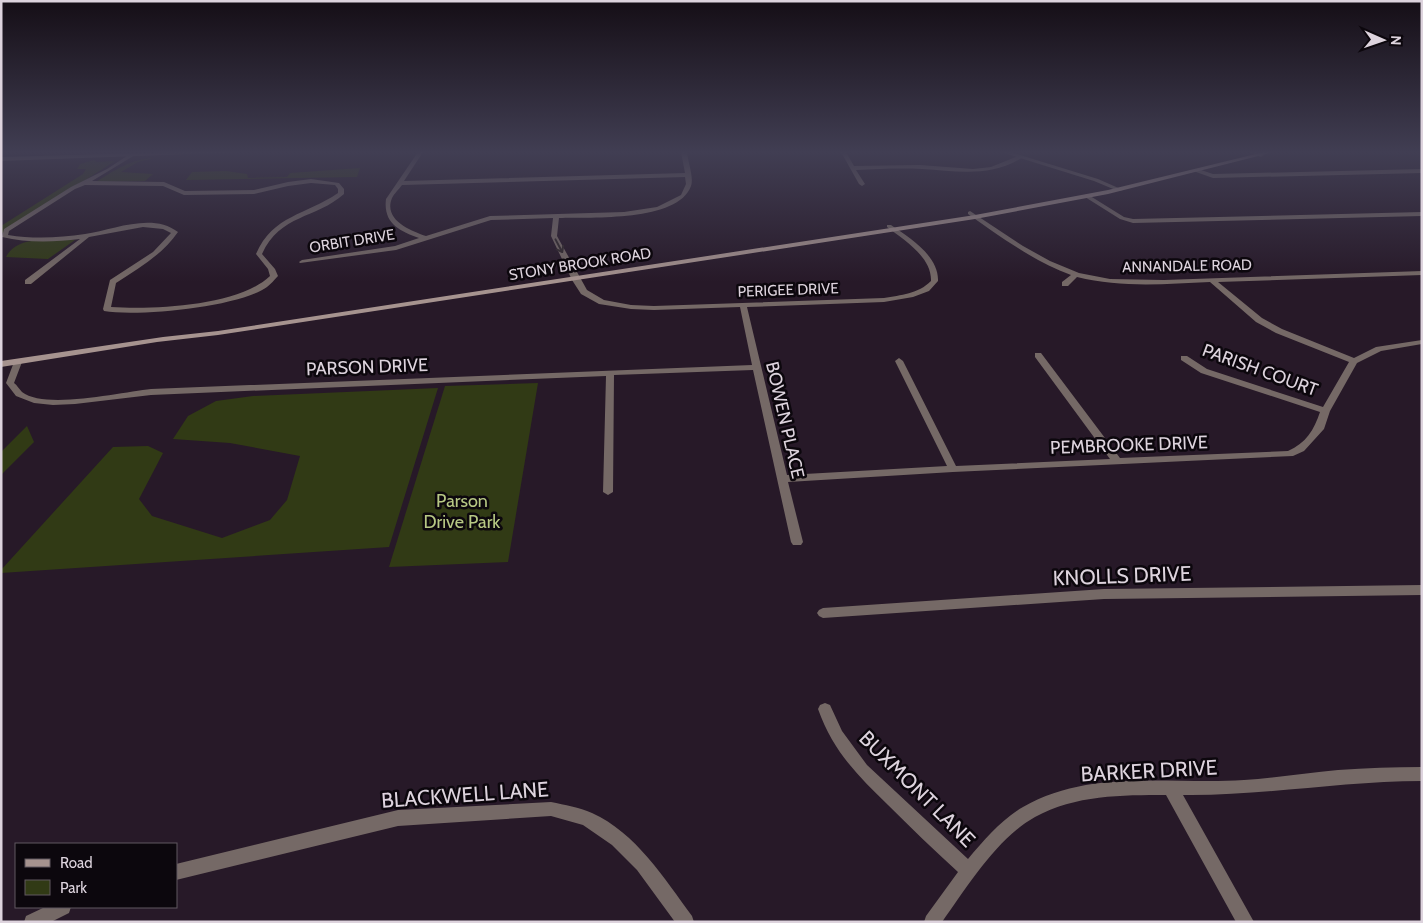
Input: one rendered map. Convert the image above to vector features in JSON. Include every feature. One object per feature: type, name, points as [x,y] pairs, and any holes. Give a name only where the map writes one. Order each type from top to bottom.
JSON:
[{"type":"main road","name":"STONY BROOK ROAD","points":[[1,364],[157,340],[219,328],[407,302],[891,228],[1092,195]]},
{"type":"street","points":[[62,195],[6,230],[4,236],[25,239],[88,235],[112,229],[160,226],[175,232],[162,248],[114,282],[107,309],[122,312],[202,305],[245,294],[272,281],[274,276],[271,269],[259,254],[268,236],[290,220],[339,195]]},
{"type":"street","points":[[392,195],[389,199],[388,208],[390,217],[400,227],[424,238]]},
{"type":"street","name":"ORBIT DRIVE","points":[[302,262],[388,250],[490,218],[624,214],[658,209],[671,204],[683,195]]},
{"type":"street","points":[[1087,196],[1122,218],[1133,221],[1422,214]]},
{"type":"street","name":"ANNANDALE ROAD","points":[[973,215],[1047,262],[1076,274],[1112,281],[1211,280],[1422,273]]},
{"type":"street","name":"PERIGEE DRIVE","points":[[556,216],[554,236],[584,292],[592,297],[618,305],[643,308],[884,300],[922,293],[933,285],[936,275],[921,251],[891,228]]},
{"type":"street","points":[[28,282],[88,235]]},
{"type":"street","points":[[1065,284],[1076,274]]},
{"type":"street","points":[[1211,280],[1259,320],[1279,331],[1354,361],[1379,348],[1422,342]]},
{"type":"street","name":"BOWEN PLACE","points":[[743,305],[797,542]]},
{"type":"street","points":[[1038,355],[1118,462]]},
{"type":"street","name":"PARISH COURT","points":[[1184,358],[1204,371],[1325,411]]},
{"type":"street","points":[[899,361],[953,469]]},
{"type":"street","name":"PEMBROOKE DRIVE","points":[[782,479],[953,469],[1290,454],[1308,443],[1319,429],[1325,411],[1354,361]]},
{"type":"street","name":"PARSON DRIVE","points":[[18,362],[10,383],[13,390],[20,395],[48,404],[151,392],[756,367]]},
{"type":"street","points":[[608,492],[610,374]]},
{"type":"street","name":"KNOLLS DRIVE","points":[[823,613],[1104,594],[1422,590]]},
{"type":"street","name":"BUXMONT LANE","points":[[825,709],[842,747],[859,768],[931,838],[970,871]]},
{"type":"street","name":"BARKER DRIVE","points":[[932,922],[970,871],[1003,834],[1030,812],[1064,798],[1084,792],[1134,788],[1225,788],[1354,776],[1422,774]]},
{"type":"street","points":[[1170,788],[1246,922]]},
{"type":"street","name":"BLACKWELL LANE","points":[[178,872],[398,818],[551,809],[589,820],[622,842],[642,862],[686,922]]},
{"type":"street","points":[[32,922],[61,908]]},
{"type":"green space","points":[[50,195],[62,195],[1,234],[1,226]]},
{"type":"green space","points":[[36,240],[75,240],[48,259],[6,257],[11,250],[27,242]]},
{"type":"green space","name":"Parson Drive Park","points":[[538,383],[508,562],[389,567],[445,386]]},
{"type":"green space","points":[[438,388],[389,547],[1,573],[1,570],[113,447],[148,446],[163,453],[139,499],[152,516],[222,538],[270,520],[287,500],[300,456],[230,443],[173,439],[188,416],[216,401],[253,396]]},
{"type":"green space","points":[[27,426],[34,442],[1,475],[1,452]]}]
